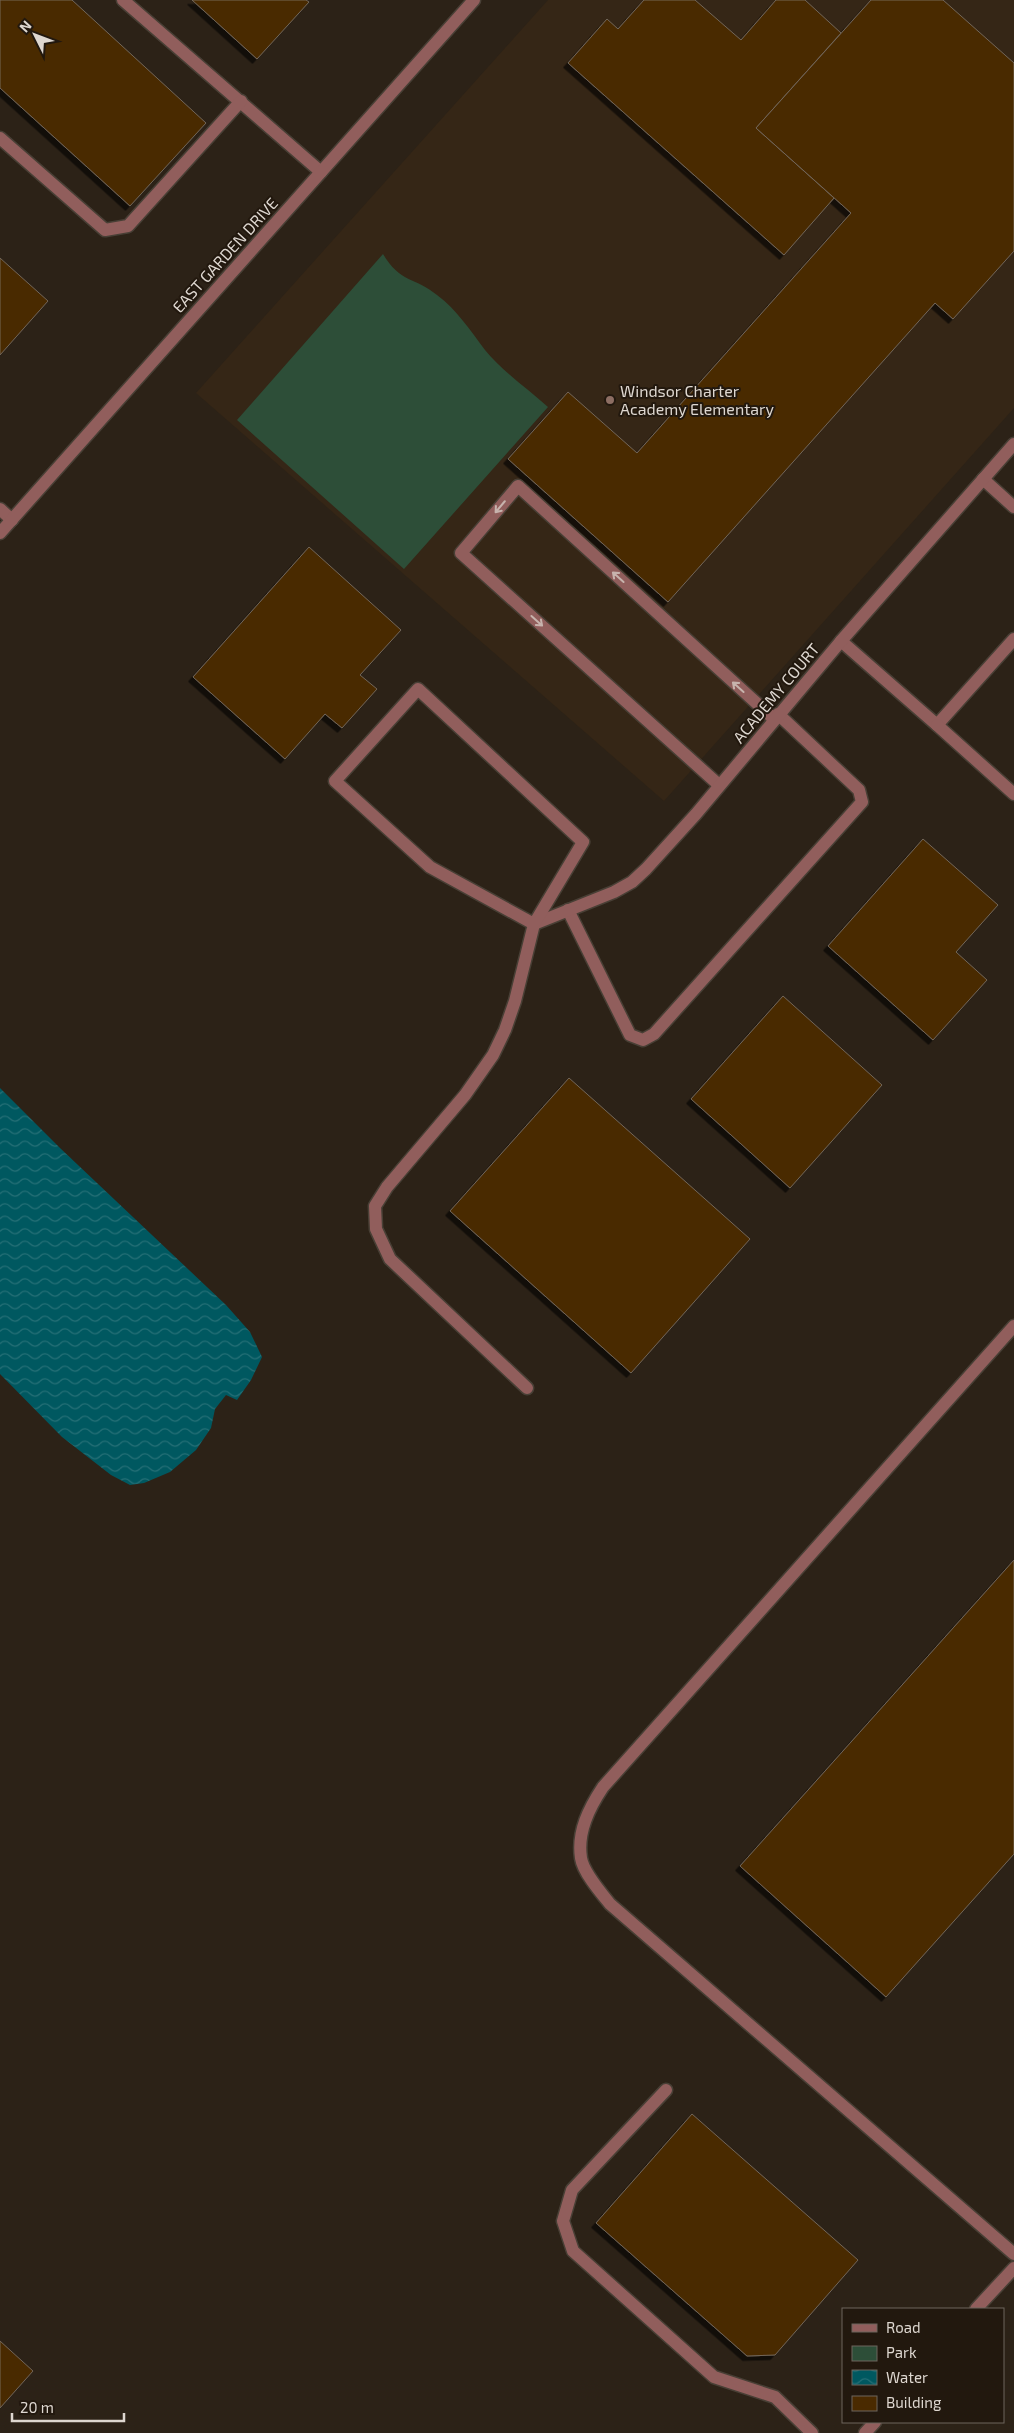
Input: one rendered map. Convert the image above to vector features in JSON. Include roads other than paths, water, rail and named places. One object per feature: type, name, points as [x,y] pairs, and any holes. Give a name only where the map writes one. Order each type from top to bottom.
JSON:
[{"type":"street","points":[[124,0],[321,172]]},
{"type":"street","name":"EAST GARDEN DRIVE","points":[[0,533],[474,0]]},
{"type":"street","points":[[0,138],[105,230],[128,226],[241,101]]},
{"type":"street","name":"ACADEMY COURT","points":[[534,924],[614,892],[632,882],[646,869],[719,786],[841,641],[1014,444]]},
{"type":"street","points":[[983,479],[1014,506]]},
{"type":"street","points":[[568,910],[630,1035],[643,1040],[654,1034],[862,802],[859,790],[518,486],[461,553],[719,786]]},
{"type":"street","points":[[0,509],[12,520]]},
{"type":"street","points":[[937,724],[1014,639]]},
{"type":"street","points":[[841,641],[1014,794]]},
{"type":"street","points":[[527,1388],[390,1259],[376,1229],[375,1206],[386,1187],[465,1095],[492,1055],[505,1030],[515,1001],[534,924],[583,842],[418,689],[335,781],[430,867],[534,924]]},
{"type":"street","points":[[1014,1326],[603,1786],[592,1803],[583,1826],[581,1860],[594,1884],[610,1904],[1014,2254]]},
{"type":"street","points":[[666,2090],[572,2190],[563,2220],[573,2251],[714,2377],[775,2397],[812,2433]]},
{"type":"street","points":[[977,2308],[1014,2268]]},
{"type":"street","points":[[864,2433],[874,2423]]},
{"type":"water","points":[[0,1088],[60,1148],[226,1305],[250,1332],[262,1357],[251,1380],[237,1400],[226,1395],[215,1409],[211,1428],[196,1450],[170,1472],[144,1483],[130,1485],[111,1475],[62,1437],[0,1374]]},
{"type":"place","name":"Windsor Charter Academy Elementary","points":[[610,400]]}]
